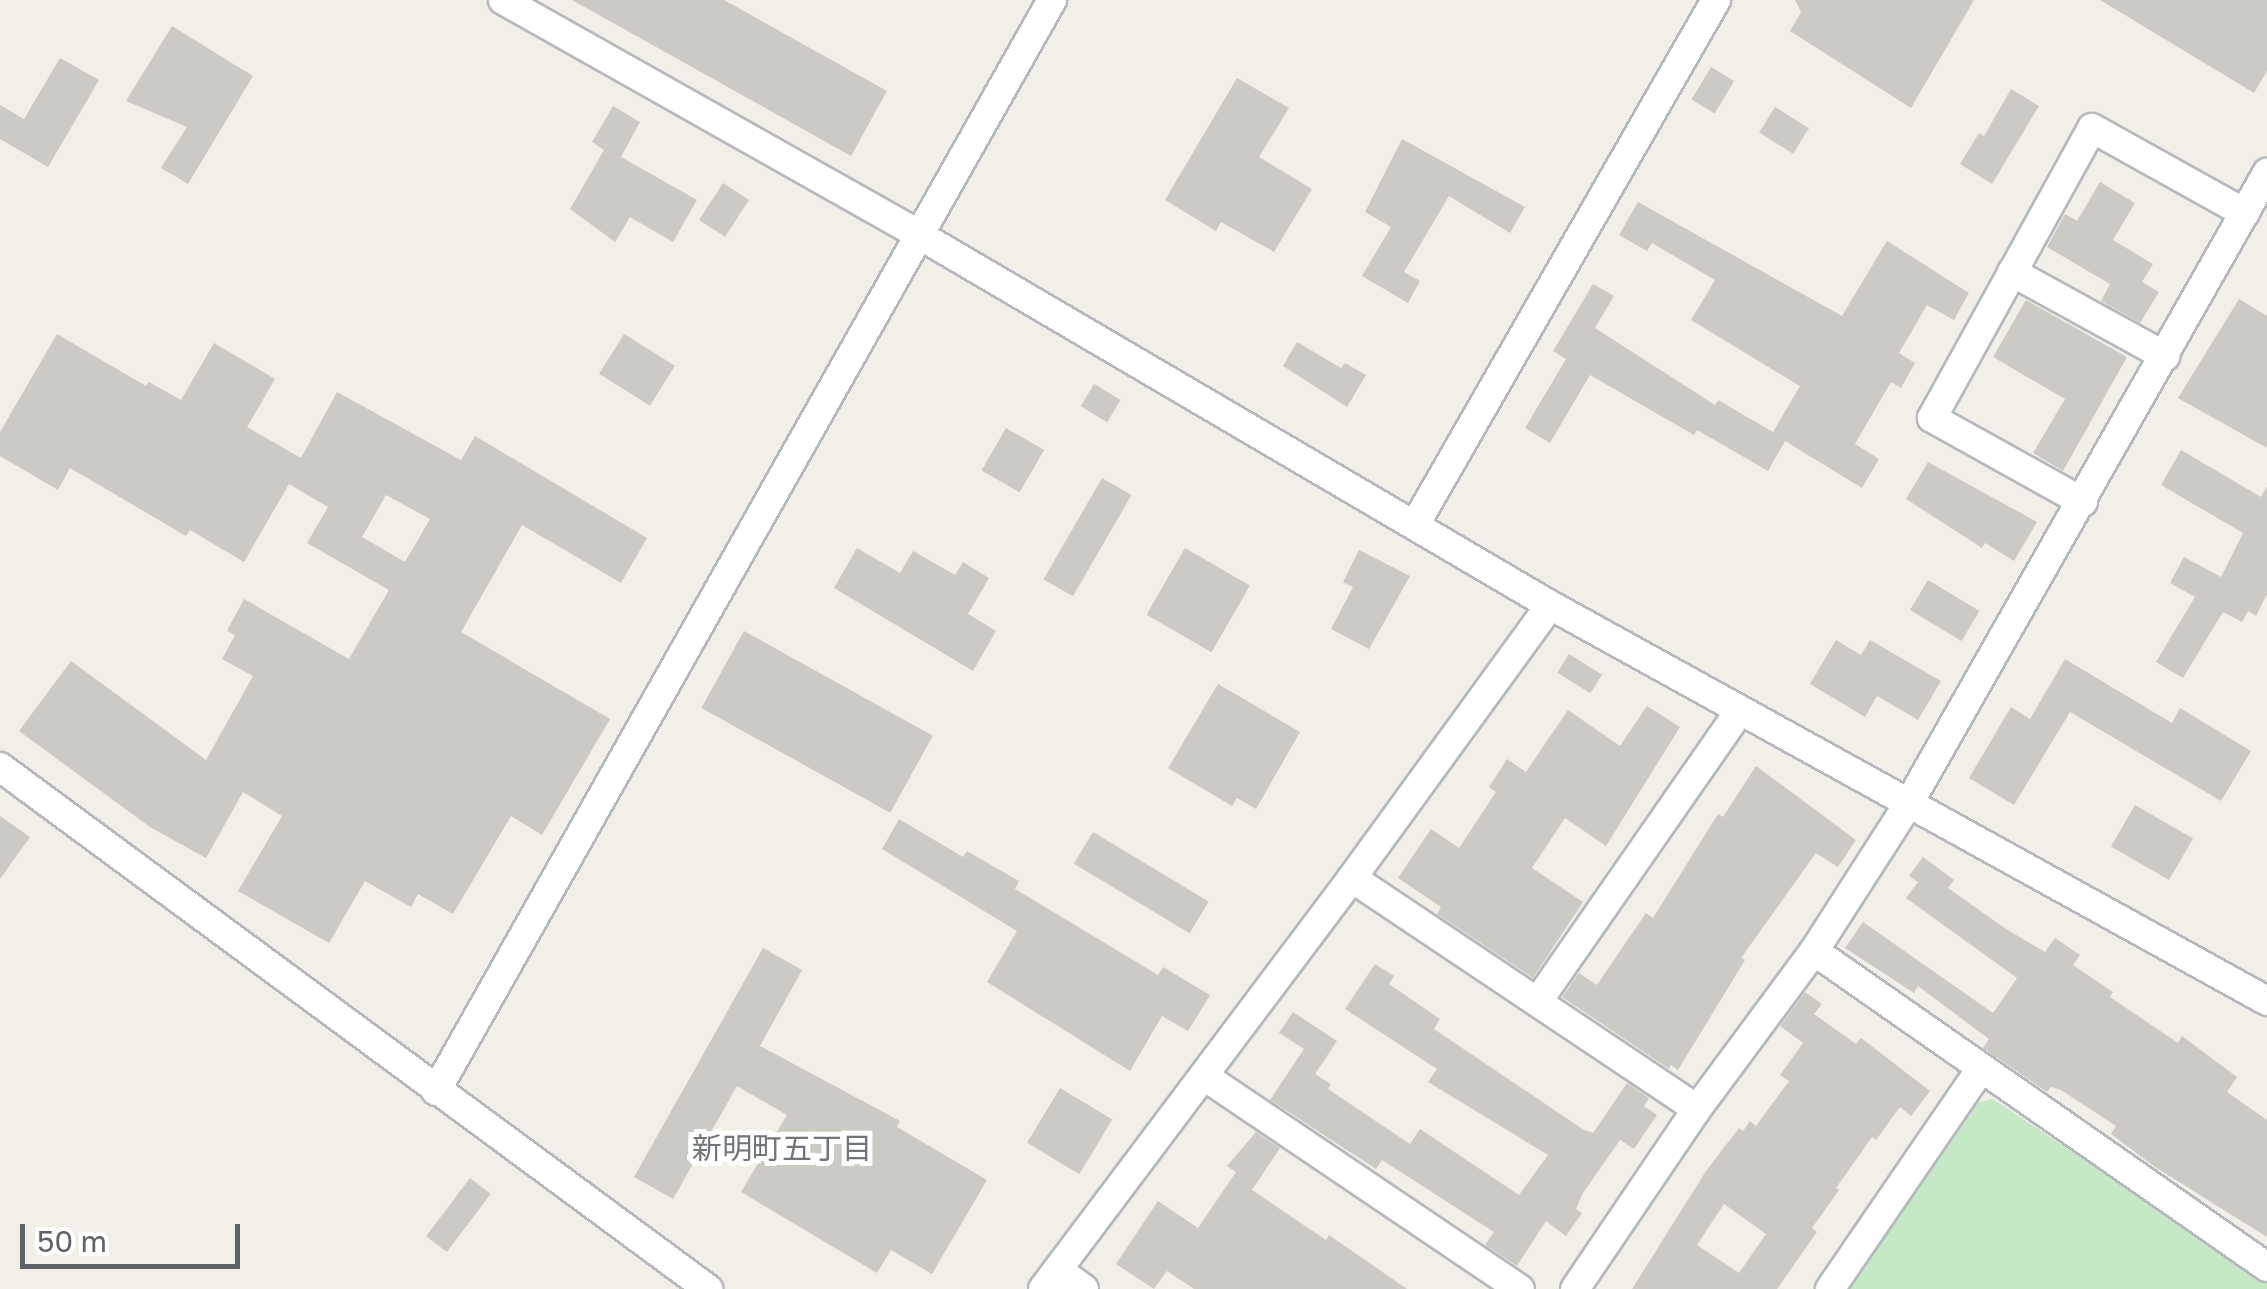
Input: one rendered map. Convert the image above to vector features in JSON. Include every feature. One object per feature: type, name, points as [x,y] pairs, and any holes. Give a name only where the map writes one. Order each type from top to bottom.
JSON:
[{"type":"street","points":[[503,0],[920,236],[1739,712],[2267,1001]]},
{"type":"street","points":[[436,1091],[1052,0]]},
{"type":"street","points":[[1416,523],[1716,0]]},
{"type":"street","points":[[2084,502],[1932,418],[2012,272],[2092,128],[2244,213]]},
{"type":"street","points":[[1575,1289],[1697,1109],[1814,951],[1909,803],[2084,502],[2267,173]]},
{"type":"street","points":[[2012,272],[2165,356]]},
{"type":"street","points":[[1084,1289],[1050,1280],[1352,878],[1550,604]]},
{"type":"street","points":[[1538,1001],[1739,712]]},
{"type":"street","points":[[0,767],[708,1289]]},
{"type":"street","points":[[1352,878],[1697,1109]]},
{"type":"street","points":[[1814,951],[2267,1267]]},
{"type":"street","points":[[1830,1289],[1980,1070]]},
{"type":"street","points":[[1204,1076],[1520,1289]]},
{"type":"green space","points":[[1993,1099],[2267,1282],[2267,1289],[1847,1289],[1976,1103]]},
{"type":"building","points":[[572,0],[724,0],[887,91],[851,156]]},
{"type":"building","points":[[1795,0],[1974,0],[1911,108],[1790,31],[1801,12]]},
{"type":"building","points":[[2100,0],[2267,0],[2267,71],[2254,93]]},
{"type":"building","points":[[172,26],[253,76],[188,184],[161,168],[187,127],[126,101]]},
{"type":"building","points":[[60,58],[99,80],[48,167],[0,139],[0,105],[24,119]]},
{"type":"building","points":[[1711,67],[1734,81],[1715,113],[1691,100]]},
{"type":"building","points":[[1237,78],[1289,108],[1259,157],[1312,189],[1274,252],[1221,222],[1216,231],[1165,200]]},
{"type":"building","points":[[2011,89],[2039,106],[1992,184],[1960,164],[1979,133],[1984,136]]},
{"type":"building","points":[[613,106],[640,122],[621,157],[697,200],[673,242],[630,217],[615,242],[570,209],[604,150],[592,142]]},
{"type":"building","points":[[1775,107],[1809,128],[1793,154],[1759,132]]},
{"type":"building","points":[[1402,139],[1525,207],[1510,233],[1449,196],[1404,272],[1420,281],[1408,303],[1362,276],[1391,227],[1365,212]]},
{"type":"building","points":[[2100,182],[2135,203],[2113,240],[2153,264],[2142,282],[2159,292],[2140,323],[2101,301],[2110,284],[2047,247],[2065,214],[2077,221]]},
{"type":"building","points":[[723,183],[749,200],[725,237],[699,220]]},
{"type":"building","points":[[1638,202],[1842,316],[1887,241],[1969,293],[1954,320],[1927,305],[1899,353],[1915,363],[1901,388],[1891,382],[1855,444],[1879,459],[1862,488],[1785,441],[1768,471],[1697,430],[1694,435],[1590,375],[1550,443],[1525,428],[1566,359],[1553,351],[1593,284],[1614,296],[1595,328],[1715,405],[1718,400],[1773,432],[1800,386],[1691,320],[1715,280],[1652,243],[1647,251],[1619,235]]},
{"type":"building","points":[[2239,299],[2267,316],[2267,448],[2178,398]]},
{"type":"building","points":[[2026,300],[2127,357],[2063,471],[2033,453],[2065,399],[1993,357]]},
{"type":"building","points":[[57,334],[146,386],[149,382],[181,400],[214,343],[275,379],[247,427],[301,458],[337,392],[461,460],[475,436],[647,538],[621,583],[522,525],[461,632],[610,719],[542,835],[511,816],[453,914],[418,894],[411,907],[365,881],[329,943],[238,891],[282,816],[243,792],[206,858],[150,827],[19,731],[71,661],[206,760],[253,676],[222,659],[235,635],[227,631],[244,599],[349,659],[389,590],[307,543],[328,507],[289,484],[244,562],[190,530],[186,536],[70,468],[58,490],[0,456],[0,432]],"holes":[[[386,495],[430,519],[405,562],[362,537]]]},
{"type":"building","points":[[624,334],[675,366],[650,406],[599,374]]},
{"type":"building","points":[[1297,342],[1341,368],[1345,363],[1366,375],[1347,407],[1283,366]]},
{"type":"building","points":[[1094,384],[1121,400],[1107,422],[1081,406]]},
{"type":"building","points":[[1006,428],[1044,450],[1020,492],[982,470]]},
{"type":"building","points":[[2181,450],[2261,497],[2267,486],[2267,594],[2256,616],[2248,611],[2242,622],[2223,612],[2183,678],[2156,662],[2195,597],[2170,583],[2184,557],[2221,577],[2243,533],[2161,485]]},
{"type":"building","points":[[1928,462],[2037,522],[2014,561],[1985,543],[1982,548],[1906,499]]},
{"type":"building","points":[[1102,478],[1131,495],[1073,596],[1044,579]]},
{"type":"building","points":[[857,548],[900,573],[913,551],[955,575],[963,562],[989,578],[968,614],[996,631],[973,671],[834,588]]},
{"type":"building","points":[[1185,548],[1250,586],[1211,652],[1146,615]]},
{"type":"building","points":[[1359,550],[1410,576],[1369,649],[1331,629],[1353,587],[1343,582]]},
{"type":"building","points":[[1928,580],[1979,611],[1961,641],[1910,610]]},
{"type":"building","points":[[744,631],[933,736],[890,813],[701,708]]},
{"type":"building","points":[[1836,640],[1861,655],[1870,640],[1941,681],[1918,720],[1877,696],[1865,717],[1810,684]]},
{"type":"building","points":[[1569,654],[1602,675],[1590,693],[1557,673]]},
{"type":"building","points":[[2065,659],[2172,723],[2180,708],[2251,751],[2221,801],[2070,712],[2014,805],[1969,778],[2011,707],[2030,719]]},
{"type":"building","points":[[1218,684],[1300,732],[1256,809],[1237,798],[1232,806],[1168,768]]},
{"type":"building","points":[[1647,706],[1680,727],[1606,846],[1565,818],[1532,868],[1583,902],[1533,978],[1437,914],[1441,907],[1398,878],[1431,829],[1459,848],[1496,792],[1489,787],[1507,759],[1526,772],[1568,710],[1620,746]]},
{"type":"building","points":[[1756,766],[1856,840],[1838,867],[1816,853],[1741,958],[1745,960],[1678,1070],[1671,1065],[1669,1069],[1562,997],[1579,973],[1597,985],[1646,913],[1653,918],[1718,814],[1723,817]]},
{"type":"building","points":[[2135,805],[2193,839],[2169,880],[2111,847]]},
{"type":"building","points":[[0,816],[30,837],[0,879]]},
{"type":"building","points":[[899,819],[963,857],[967,851],[1019,881],[1015,889],[1158,975],[1163,967],[1210,995],[1188,1031],[1162,1016],[1130,1071],[987,982],[1017,931],[882,849]]},
{"type":"building","points":[[1093,832],[1209,902],[1190,933],[1074,864]]},
{"type":"building","points":[[1923,857],[1954,880],[1948,888],[2006,929],[2045,952],[2055,938],[2080,955],[2073,965],[2113,992],[2110,997],[2178,1043],[2182,1036],[2237,1077],[2227,1092],[2267,1120],[2267,1237],[2155,1167],[2111,1134],[2116,1126],[2061,1090],[2051,1087],[2047,1092],[1983,1048],[1989,1039],[1918,986],[1914,993],[1845,948],[1863,922],[1993,1013],[2017,978],[1906,898],[1918,882],[1909,876]]},
{"type":"building","points":[[763,948],[802,970],[760,1046],[900,1121],[897,1127],[987,1180],[932,1274],[891,1250],[877,1273],[741,1192],[787,1115],[737,1086],[673,1199],[634,1177]]},
{"type":"building","points":[[1375,964],[1394,976],[1389,984],[1440,1019],[1434,1029],[1584,1130],[1593,1133],[1627,1083],[1649,1098],[1644,1106],[1657,1115],[1634,1149],[1620,1140],[1583,1193],[1576,1209],[1582,1213],[1566,1236],[1546,1221],[1517,1266],[1485,1245],[1494,1232],[1382,1160],[1376,1169],[1270,1100],[1304,1049],[1279,1033],[1293,1012],[1337,1041],[1315,1074],[1331,1084],[1328,1089],[1410,1144],[1420,1129],[1519,1195],[1548,1155],[1428,1082],[1437,1069],[1345,1009]]},
{"type":"building","points":[[1805,992],[1822,1004],[1814,1014],[1856,1044],[1861,1038],[1930,1091],[1911,1116],[1900,1107],[1876,1140],[1872,1137],[1812,1228],[1817,1232],[1777,1289],[1632,1289],[1706,1171],[1739,1128],[1743,1131],[1750,1121],[1756,1126],[1789,1081],[1780,1075],[1803,1043],[1780,1026]],"holes":[[[1724,1204],[1766,1234],[1739,1273],[1697,1245]]]},
{"type":"building","points":[[1060,1088],[1112,1119],[1079,1174],[1027,1143]]},
{"type":"building","points":[[1256,1132],[1280,1148],[1252,1190],[1326,1240],[1329,1235],[1407,1289],[1194,1289],[1167,1271],[1154,1289],[1116,1264],[1158,1201],[1198,1228],[1236,1172],[1227,1166]]},
{"type":"building","points":[[470,1178],[491,1194],[447,1252],[426,1236]]},
{"type":"district","name":"新明町五丁目","points":[[782,1148]]}]
